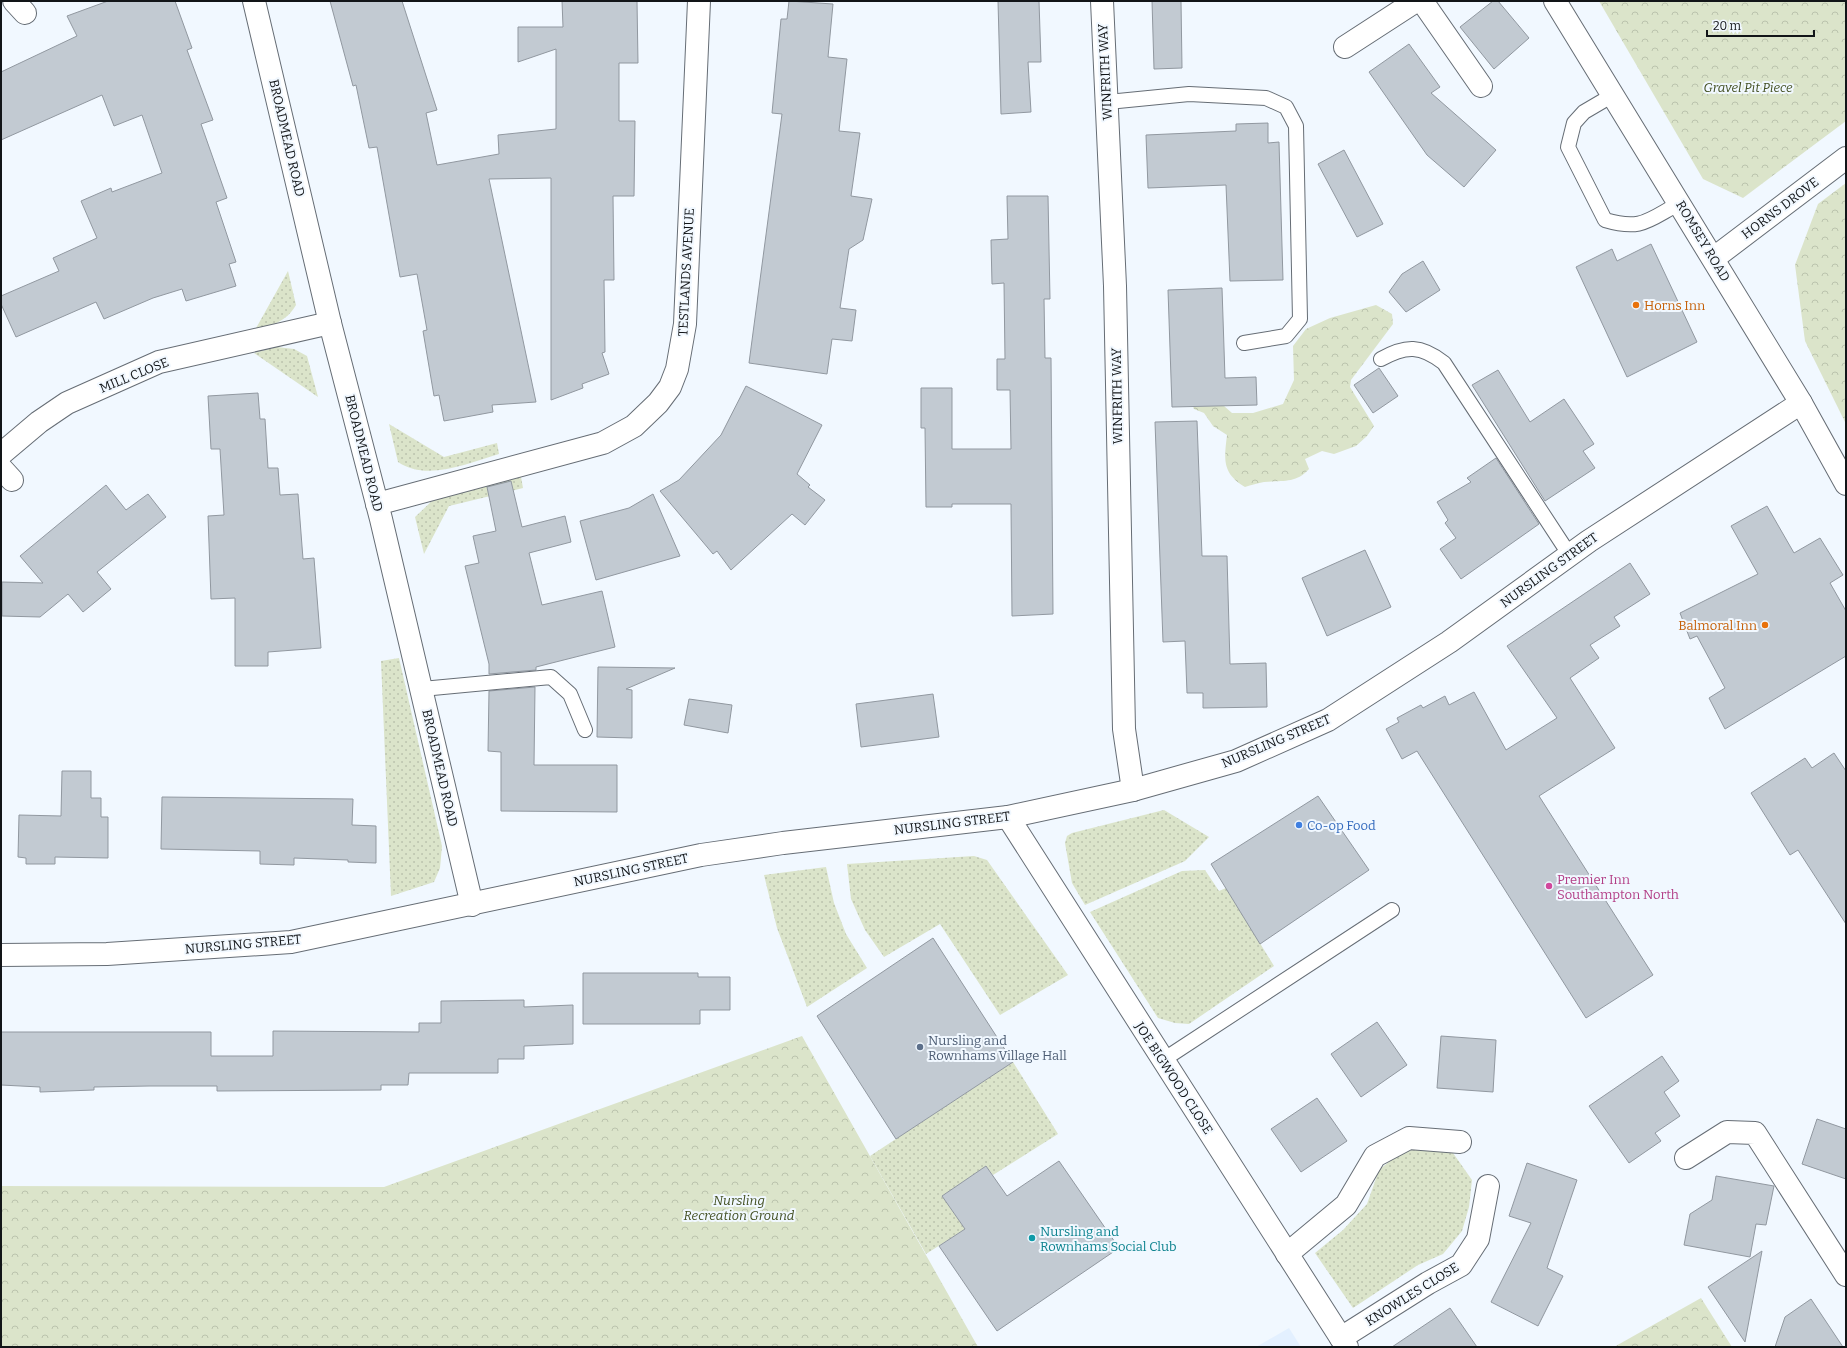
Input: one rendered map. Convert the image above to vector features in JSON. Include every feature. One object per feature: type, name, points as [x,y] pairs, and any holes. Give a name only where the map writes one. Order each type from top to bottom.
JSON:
[{"type":"street","name":"BROADMEAD ROAD","points":[[254,1],[330,323],[377,504],[422,689],[472,905]]},
{"type":"street","name":"TESTLANDS AVENUE","points":[[377,504],[603,442],[642,420],[658,403],[670,387],[677,369],[685,324],[699,1]]},
{"type":"street","name":"WINFRITH WAY","points":[[1102,1],[1108,102],[1115,286],[1124,729],[1133,790]]},
{"type":"street","points":[[1345,47],[1416,1]]},
{"type":"street","points":[[1422,1],[1480,86]]},
{"type":"street","name":"ROMSEY ROAD","points":[[1555,1],[1714,258],[1801,403],[1846,484]]},
{"type":"street","name":"HORNS DROVE","points":[[1714,258],[1846,158]]},
{"type":"street","name":"MILL CLOSE","points":[[1,454],[39,422],[67,403],[159,362],[330,323]]},
{"type":"street","name":"NURSLING STREET","points":[[1,955],[107,954],[291,942],[472,905],[701,855],[783,843],[1008,817],[1133,790],[1236,761],[1328,720],[1449,642],[1569,554],[1801,403]]},
{"type":"street","name":"JOE BIGWOOD CLOSE","points":[[1008,817],[1344,1342]]},
{"type":"street","points":[[1686,1158],[1727,1132],[1755,1134],[1846,1275]]},
{"type":"street","points":[[1287,1254],[1346,1205],[1375,1156],[1409,1138],[1460,1142]]},
{"type":"street","name":"KNOWLES CLOSE","points":[[1344,1342],[1428,1283],[1461,1265],[1478,1239],[1488,1186]]},
{"type":"lane","points":[[1108,102],[1189,94],[1266,98],[1286,107],[1296,126],[1300,319],[1286,336],[1244,343]]},
{"type":"lane","points":[[1613,95],[1584,112],[1574,123],[1568,147],[1605,220],[1624,226],[1640,225],[1680,204]]},
{"type":"lane","points":[[1381,359],[1391,353],[1418,349],[1431,352],[1444,363],[1569,554]]},
{"type":"lane","points":[[422,689],[551,677],[570,694],[585,730]]},
{"type":"lane","points":[[1163,1060],[1392,910]]},
{"type":"shaded area","points":[[1289,1328],[1301,1347],[1256,1347]]},
{"type":"green space","name":"Gravel Pit Piece","points":[[1599,1],[1846,1],[1846,121],[1743,198],[1703,179]]},
{"type":"green space","points":[[1846,183],[1846,424],[1805,341],[1795,265],[1818,204]]},
{"type":"green space","points":[[288,271],[296,305],[283,319],[255,330]]},
{"type":"green space","points":[[1376,305],[1392,314],[1393,324],[1351,380],[1350,387],[1374,426],[1367,436],[1356,446],[1334,454],[1322,451],[1305,459],[1309,469],[1304,474],[1294,479],[1264,482],[1245,487],[1238,482],[1228,471],[1226,465],[1225,452],[1227,435],[1213,426],[1204,413],[1194,409],[1189,397],[1207,391],[1232,413],[1253,413],[1283,404],[1294,380],[1293,346],[1306,329],[1330,318]]},
{"type":"green space","points":[[277,347],[294,349],[307,356],[318,397],[254,353]]},
{"type":"green space","points":[[389,424],[444,457],[497,443],[499,454],[448,469],[435,471],[409,468],[398,462]]},
{"type":"green space","points":[[521,477],[523,488],[449,506],[424,554],[415,517],[433,500],[449,494]]},
{"type":"green space","points":[[399,658],[442,846],[440,868],[434,882],[391,896],[381,661]]},
{"type":"green space","points":[[1164,810],[1209,837],[1185,861],[1085,905],[1072,883],[1065,843],[1067,836],[1072,833]]},
{"type":"green space","points":[[974,856],[987,860],[1068,975],[1000,1015],[940,924],[884,957],[865,930],[851,899],[847,864]]},
{"type":"green space","points":[[826,867],[834,903],[846,934],[867,968],[807,1007],[777,928],[764,875]]},
{"type":"green space","points":[[1205,870],[1219,891],[1226,888],[1274,966],[1189,1024],[1175,1023],[1158,1018],[1090,912],[1182,871]]},
{"type":"green space","name":"Nursling Recreation Ground","points":[[802,1036],[978,1347],[1,1347],[1,1186],[384,1187]]},
{"type":"green space","points":[[1013,1062],[1058,1134],[993,1175],[986,1166],[942,1196],[965,1229],[926,1254],[870,1156]]},
{"type":"green space","points":[[1435,1148],[1453,1153],[1472,1180],[1469,1207],[1462,1231],[1443,1254],[1418,1265],[1353,1308],[1315,1253],[1343,1230],[1367,1204],[1379,1170],[1402,1151]]},
{"type":"green space","points":[[1701,1298],[1732,1347],[1614,1347]]},
{"type":"building","points":[[108,1],[175,1],[192,48],[187,50],[213,120],[201,124],[227,198],[216,202],[236,262],[229,264],[236,286],[186,301],[182,289],[153,298],[104,319],[96,302],[16,337],[1,304],[1,296],[59,271],[53,258],[97,238],[81,201],[111,188],[112,192],[162,173],[142,115],[114,126],[102,95],[1,140],[1,72],[77,36],[67,16]]},
{"type":"building","points":[[330,1],[402,1],[437,110],[426,113],[437,165],[499,154],[498,135],[556,129],[556,49],[518,62],[518,27],[563,27],[562,1],[637,1],[638,63],[619,63],[619,121],[635,121],[634,196],[613,196],[614,280],[604,280],[605,352],[602,353],[609,374],[582,384],[583,388],[551,400],[551,178],[489,179],[536,402],[492,405],[493,412],[444,421],[439,395],[434,396],[423,331],[427,330],[417,274],[400,277],[377,147],[369,148],[356,85],[353,86]]},
{"type":"building","points":[[789,1],[833,4],[828,57],[847,59],[839,131],[860,133],[851,196],[872,199],[863,240],[849,249],[840,308],[856,310],[852,341],[832,339],[827,374],[749,363],[782,114],[772,113],[781,19],[787,19]]},
{"type":"building","points":[[998,1],[1039,1],[1041,62],[1028,62],[1031,112],[1001,114]]},
{"type":"building","points":[[1152,1],[1181,1],[1182,68],[1154,69]]},
{"type":"building","points":[[1493,1],[1498,1],[1529,38],[1494,69],[1460,27]]},
{"type":"building","points":[[1409,44],[1440,87],[1431,93],[1496,150],[1464,187],[1427,155],[1369,72]]},
{"type":"building","points":[[1268,123],[1268,143],[1279,142],[1283,280],[1230,281],[1226,185],[1148,188],[1146,135],[1236,131],[1236,124]]},
{"type":"building","points":[[1344,150],[1383,224],[1357,237],[1318,164]]},
{"type":"building","points":[[1007,196],[1048,196],[1050,299],[1044,299],[1045,358],[1051,358],[1053,614],[1012,616],[1011,504],[952,504],[952,507],[926,507],[925,428],[921,428],[921,388],[952,388],[952,449],[1011,449],[1010,390],[997,390],[997,359],[1005,359],[1004,283],[992,284],[991,240],[1008,239]]},
{"type":"building","name":"Horns Inn","points":[[1651,244],[1697,342],[1627,377],[1576,267],[1612,249],[1617,261]]},
{"type":"building","points":[[1423,261],[1440,290],[1406,312],[1389,292],[1402,274]]},
{"type":"building","points":[[1222,288],[1225,378],[1256,377],[1257,405],[1172,407],[1168,290]]},
{"type":"building","points":[[1379,368],[1398,396],[1373,413],[1354,385]]},
{"type":"building","points":[[1498,370],[1530,422],[1564,399],[1594,444],[1583,451],[1595,468],[1545,501],[1472,385]]},
{"type":"building","points":[[746,386],[822,425],[797,474],[810,485],[808,487],[825,500],[805,525],[792,514],[731,570],[717,551],[713,554],[660,491],[679,480],[721,435]]},
{"type":"building","points":[[258,393],[260,419],[265,419],[268,468],[278,468],[280,495],[298,494],[303,559],[314,558],[321,648],[268,652],[268,666],[235,666],[235,598],[211,599],[208,516],[224,515],[220,449],[211,449],[208,396]]},
{"type":"building","points":[[1197,421],[1202,556],[1227,556],[1230,664],[1266,663],[1267,707],[1203,708],[1203,693],[1187,693],[1185,641],[1163,642],[1155,422]]},
{"type":"building","points":[[1496,458],[1539,524],[1461,579],[1440,549],[1456,538],[1445,523],[1448,520],[1437,502],[1471,482],[1467,478]]},
{"type":"building","points":[[511,481],[522,527],[565,516],[571,542],[529,553],[542,605],[602,591],[615,647],[536,667],[536,670],[489,674],[489,664],[465,566],[479,563],[473,536],[496,531],[487,487]]},
{"type":"building","points":[[106,485],[126,510],[148,494],[166,517],[97,572],[111,589],[83,612],[68,594],[40,617],[2,616],[2,582],[43,583],[20,556]]},
{"type":"building","points":[[653,494],[680,556],[596,580],[580,521],[629,508]]},
{"type":"building","name":"Balmoral Inn","points":[[1767,506],[1794,553],[1820,538],[1843,575],[1830,583],[1846,611],[1846,656],[1725,729],[1709,698],[1725,688],[1697,636],[1690,639],[1680,613],[1758,574],[1731,526]]},
{"type":"building","points":[[1365,550],[1391,607],[1327,636],[1302,578]]},
{"type":"building","name":"Premier Inn Southampton North","points":[[1630,563],[1650,594],[1614,617],[1620,626],[1590,645],[1599,658],[1570,678],[1615,748],[1539,796],[1653,975],[1586,1018],[1417,751],[1402,759],[1386,729],[1399,722],[1397,718],[1421,705],[1423,708],[1445,696],[1449,705],[1474,692],[1506,750],[1557,718],[1507,646]]},
{"type":"building","points":[[598,667],[675,668],[626,689],[632,690],[632,738],[597,737]]},
{"type":"building","points":[[535,687],[534,765],[617,765],[617,812],[501,811],[501,752],[488,751],[489,691]]},
{"type":"building","points":[[933,694],[939,737],[861,747],[856,704]]},
{"type":"building","points":[[689,699],[732,705],[728,733],[684,725]]},
{"type":"building","points":[[1834,753],[1846,771],[1846,924],[1798,850],[1790,855],[1751,793],[1805,758],[1812,768]]},
{"type":"building","points":[[62,771],[91,771],[91,798],[101,798],[101,817],[108,817],[108,858],[55,857],[55,864],[26,864],[26,858],[18,857],[19,815],[61,816]]},
{"type":"building","points":[[1318,796],[1369,870],[1260,944],[1211,864]]},
{"type":"building","points":[[162,797],[353,799],[352,825],[376,826],[376,863],[348,862],[348,860],[294,858],[294,865],[260,864],[260,851],[161,849]]},
{"type":"building","name":"Nursling and Rownhams Village Hall","points":[[933,938],[1013,1062],[896,1139],[817,1016]]},
{"type":"building","points":[[583,973],[698,973],[698,977],[730,977],[730,1010],[700,1010],[700,1024],[583,1024]]},
{"type":"building","points":[[524,1000],[524,1007],[573,1005],[573,1044],[524,1046],[524,1059],[498,1059],[498,1073],[409,1073],[408,1085],[381,1085],[381,1090],[217,1091],[217,1086],[149,1086],[94,1087],[94,1090],[40,1092],[40,1087],[1,1085],[1,1032],[211,1032],[211,1056],[273,1056],[273,1031],[419,1032],[419,1023],[441,1023],[441,1001]]},
{"type":"building","points":[[1377,1022],[1407,1065],[1361,1097],[1331,1054]]},
{"type":"building","points":[[1441,1036],[1496,1040],[1493,1092],[1437,1088]]},
{"type":"building","points":[[1662,1056],[1679,1081],[1664,1092],[1680,1116],[1655,1133],[1661,1141],[1629,1163],[1589,1106]]},
{"type":"building","points":[[1317,1098],[1347,1141],[1301,1172],[1271,1129]]},
{"type":"building","points":[[1817,1119],[1846,1129],[1846,1179],[1802,1164]]},
{"type":"building","name":"Nursling and Rownhams Social Club","points":[[1059,1161],[1119,1248],[997,1331],[939,1246],[965,1229],[942,1196],[986,1166],[1007,1196]]},
{"type":"building","points":[[1527,1163],[1577,1180],[1547,1268],[1563,1276],[1538,1326],[1491,1302],[1531,1223],[1509,1216]]},
{"type":"building","points":[[1716,1176],[1774,1186],[1766,1225],[1756,1224],[1750,1257],[1684,1245],[1690,1214],[1712,1200]]},
{"type":"building","points":[[1762,1251],[1745,1342],[1708,1287]]},
{"type":"building","points":[[1811,1299],[1843,1347],[1775,1347],[1785,1317]]},
{"type":"building","points":[[1450,1308],[1477,1347],[1392,1347]]},
{"type":"place","name":"Horns Inn","points":[[1636,305]]},
{"type":"place","name":"Balmoral Inn","points":[[1765,625]]},
{"type":"place","name":"Co-op Food","points":[[1299,825]]},
{"type":"place","name":"Premier Inn Southampton North","points":[[1549,886]]},
{"type":"place","name":"Nursling and Rownhams Village Hall","points":[[920,1047]]},
{"type":"place","name":"Nursling and Rownhams Social Club","points":[[1032,1238]]}]
